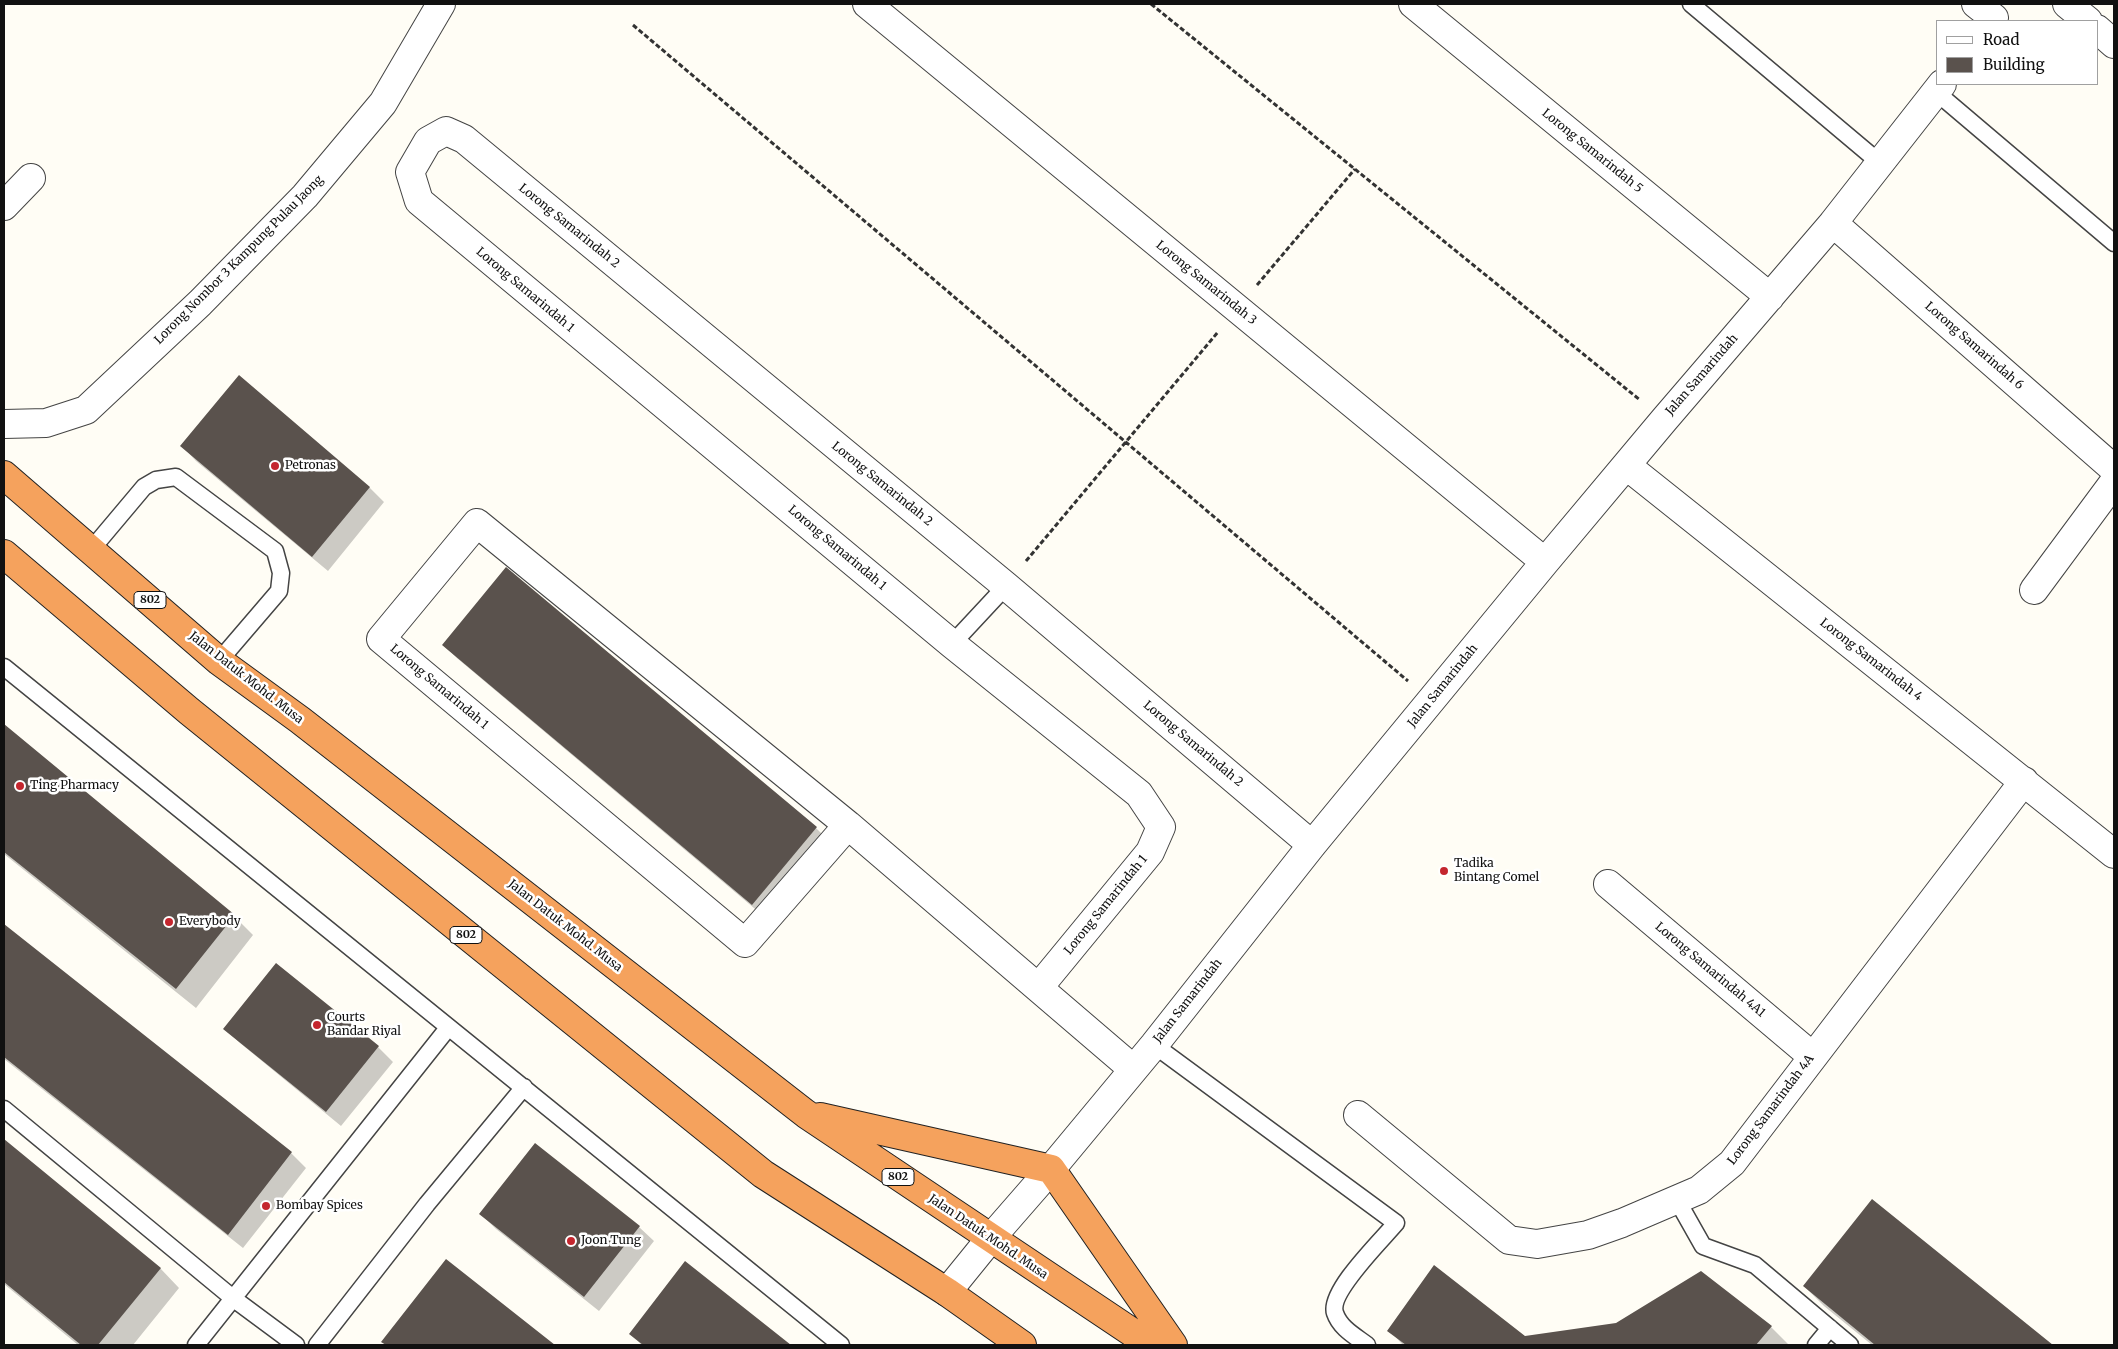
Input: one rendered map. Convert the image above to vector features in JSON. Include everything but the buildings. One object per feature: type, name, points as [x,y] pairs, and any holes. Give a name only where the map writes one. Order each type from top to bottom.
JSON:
[{"type":"highway","name":"Jalan Datuk Mohd. Musa","points":[[4,474],[219,661],[300,720],[806,1114],[1151,1345]]},
{"type":"highway","name":"802","points":[[4,554],[189,711],[763,1174],[947,1292],[1022,1345]]},
{"type":"highway","points":[[806,1114],[1051,1169],[1174,1345]]},
{"type":"street","name":"Lorong Nombor 3 Kampung Pulau Jaong","points":[[4,424],[46,423],[86,410],[200,303],[305,196],[383,103],[441,4]]},
{"type":"street","name":"Lorong Samarindah 3","points":[[868,4],[1545,562]]},
{"type":"street","name":"Lorong Samarindah 5","points":[[1413,4],[1770,298]]},
{"type":"street","points":[[2067,4],[2087,20]]},
{"type":"street","points":[[2098,30],[2114,44]]},
{"type":"street","name":"Jalan Samarindah","points":[[947,1292],[1154,1045],[1312,845],[1545,562],[1833,223],[1939,88]]},
{"type":"street","name":"Lorong Samarindah 2","points":[[446,130],[464,139],[1006,586],[1312,845]]},
{"type":"street","name":"Lorong Samarindah 1","points":[[446,130],[428,141],[410,172],[419,201],[952,644],[1139,794],[1161,827],[1150,852],[1039,987]]},
{"type":"street","points":[[4,206],[31,178]]},
{"type":"street","name":"Lorong Samarindah 6","points":[[1833,223],[2114,469]]},
{"type":"street","name":"Lorong Samarindah 4","points":[[1627,466],[2114,854]]},
{"type":"street","points":[[2034,590],[2114,482]]},
{"type":"street","name":"Lorong Samarindah 1","points":[[848,825],[746,942],[381,639],[477,522],[848,825],[1133,1069]]},
{"type":"street","name":"Lorong Samarindah 4A","points":[[1358,1115],[1509,1240],[1537,1244],[1588,1235],[1622,1223],[1699,1190],[1732,1163],[2024,781]]},
{"type":"street","name":"Lorong Samarindah 4A1","points":[[1608,884],[1812,1056]]},
{"type":"lane","points":[[1691,4],[1880,163]]},
{"type":"lane","points":[[1939,88],[2114,243]]},
{"type":"lane","points":[[91,550],[144,487],[156,480],[176,477],[275,551],[281,573],[279,591],[219,661]]},
{"type":"lane","points":[[952,644],[1006,586]]},
{"type":"lane","points":[[4,668],[842,1345]]},
{"type":"lane","points":[[196,1345],[448,1028]]},
{"type":"lane","points":[[1154,1045],[1396,1223],[1341,1287],[1334,1301],[1335,1313],[1344,1328],[1367,1345]]},
{"type":"lane","points":[[317,1345],[427,1204],[524,1087]]},
{"type":"lane","points":[[4,1109],[234,1299],[296,1345]]},
{"type":"lane","points":[[1677,1200],[1703,1246],[1756,1265],[1850,1345]]},
{"type":"lane","points":[[1816,1345],[1830,1328]]},
{"type":"path","points":[[1151,4],[1664,420]]},
{"type":"path","points":[[633,25],[1431,701]]},
{"type":"path","points":[[1006,586],[1355,169]]},
{"type":"place","name":"Petronas","points":[[275,466]]},
{"type":"place","name":"Ting Pharmacy","points":[[20,786]]},
{"type":"place","name":"Tadika Bintang Comel","points":[[1444,871]]},
{"type":"place","name":"Everybody","points":[[169,922]]},
{"type":"place","name":"Courts Bandar Riyal","points":[[317,1025]]},
{"type":"place","name":"Bombay Spices","points":[[266,1206]]},
{"type":"place","name":"Joon Tung","points":[[571,1241]]}]
